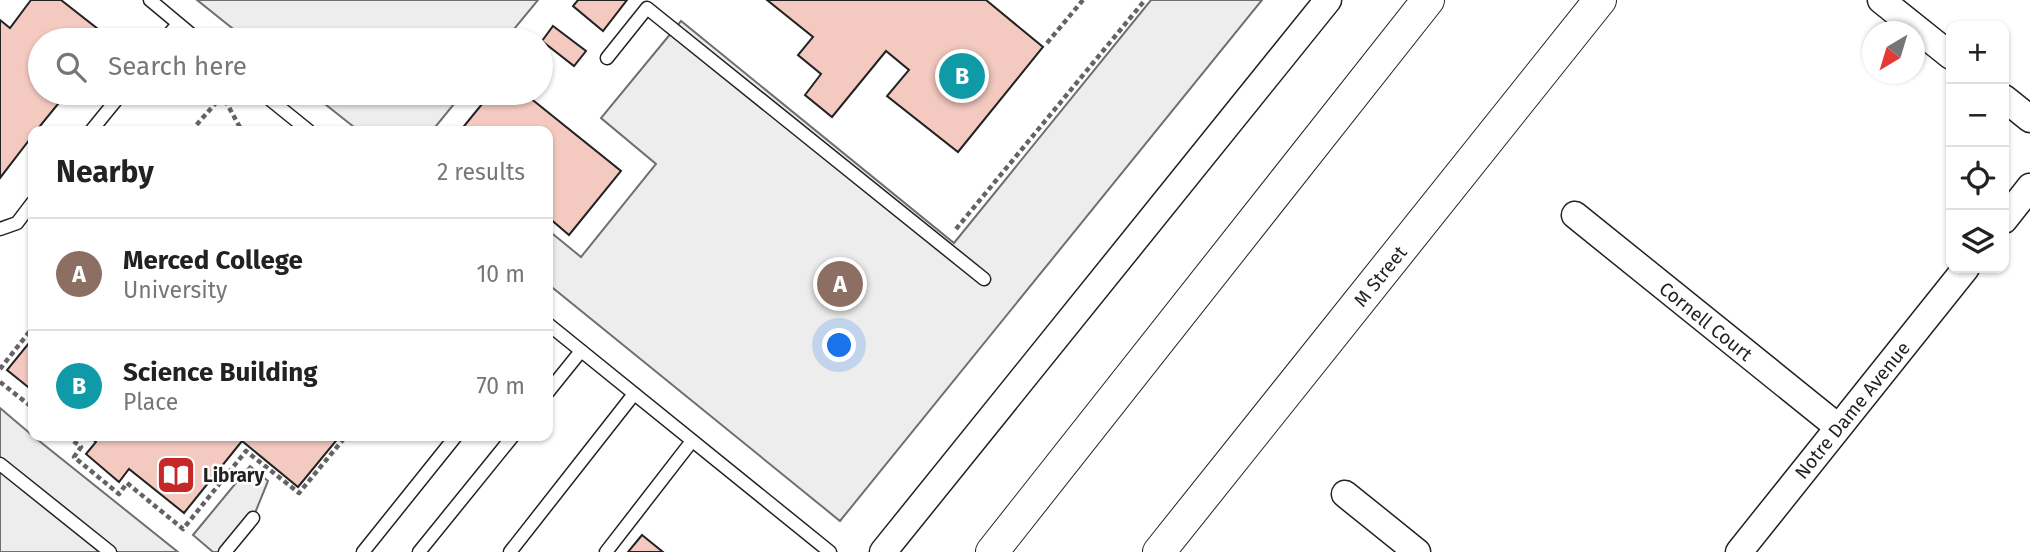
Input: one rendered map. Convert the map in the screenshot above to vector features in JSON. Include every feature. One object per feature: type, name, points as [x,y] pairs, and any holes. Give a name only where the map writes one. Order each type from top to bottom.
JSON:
[{"type":"street","points":[[883,552],[1328,0]]},
{"type":"street","points":[[992,552],[1429,0]]},
{"type":"street","name":"M Street","points":[[1159,552],[1600,0]]},
{"type":"street","points":[[1881,0],[1946,52]]},
{"type":"street","points":[[2009,102],[2030,119]]},
{"type":"street","points":[[2009,214],[2030,187]]},
{"type":"street","name":"Cornell Court","points":[[1575,215],[1838,428]]},
{"type":"street","name":"Notre Dame Avenue","points":[[1739,552],[1962,273]]},
{"type":"street","points":[[1345,495],[1417,552]]},
{"type":"lane","points":[[150,0],[183,28]]},
{"type":"lane","points":[[607,58],[647,8],[984,279]]},
{"type":"lane","points":[[174,28],[178,24]]},
{"type":"lane","points":[[94,126],[112,105]]},
{"type":"lane","points":[[277,105],[303,126]]},
{"type":"lane","points":[[0,229],[17,223],[28,209]]},
{"type":"lane","points":[[553,328],[830,552]]},
{"type":"lane","points":[[553,387],[581,351]]},
{"type":"lane","points":[[510,552],[634,394]]},
{"type":"lane","points":[[363,552],[452,441]]},
{"type":"lane","points":[[419,552],[509,441]]},
{"type":"lane","points":[[606,552],[692,441]]},
{"type":"lane","points":[[0,464],[110,552]]},
{"type":"lane","points":[[225,552],[253,518]]},
{"type":"path","points":[[1047,43],[1083,0]]},
{"type":"path","points":[[956,229],[1143,2],[1135,0]]},
{"type":"path","points":[[195,126],[213,105]]},
{"type":"path","points":[[228,105],[239,126]]},
{"type":"path","points":[[0,369],[28,333]]},
{"type":"path","points":[[0,382],[28,404]]},
{"type":"path","points":[[73,441],[81,447],[74,457],[119,494],[127,483],[183,529],[246,451],[299,493],[342,441]]},
{"type":"shaded area","points":[[197,0],[538,0],[515,28],[232,28]]},
{"type":"shaded area","points":[[1151,0],[1262,0],[840,521],[553,288],[553,234],[581,257],[656,164],[601,118],[681,21],[954,243]]},
{"type":"shaded area","points":[[326,105],[453,105],[436,126],[353,126]]},
{"type":"shaded area","points":[[0,408],[28,432],[28,441],[39,441],[178,552],[0,552]]},
{"type":"shaded area","points":[[250,466],[268,481],[253,518],[225,552],[213,552],[193,535]]},
{"type":"building","points":[[31,0],[61,0],[97,28],[28,28],[28,105],[57,105],[40,126],[28,126],[28,142],[0,178],[0,20],[10,28]]},
{"type":"building","points":[[578,0],[627,0],[603,31],[573,6]]},
{"type":"building","points":[[767,0],[986,0],[1043,47],[958,152],[887,96],[909,70],[886,51],[832,117],[805,95],[821,74],[798,55],[813,37]]},
{"type":"building","points":[[553,26],[586,51],[574,66],[553,50]]},
{"type":"building","points":[[481,105],[539,105],[621,171],[569,235],[553,221],[553,126],[464,126]]},
{"type":"building","points":[[28,344],[28,387],[7,370]]},
{"type":"building","name":"Library","points":[[242,441],[184,513],[129,469],[119,482],[86,454],[96,442]]},
{"type":"building","name":"Library","points":[[242,441],[336,441],[298,487]]},
{"type":"building","points":[[642,535],[663,552],[628,552]]},
{"type":"place","name":"Science Building","points":[[962,76]]},
{"type":"place","name":"Merced College","points":[[840,284]]},
{"type":"place","name":"Library","points":[[176,475]]}]
